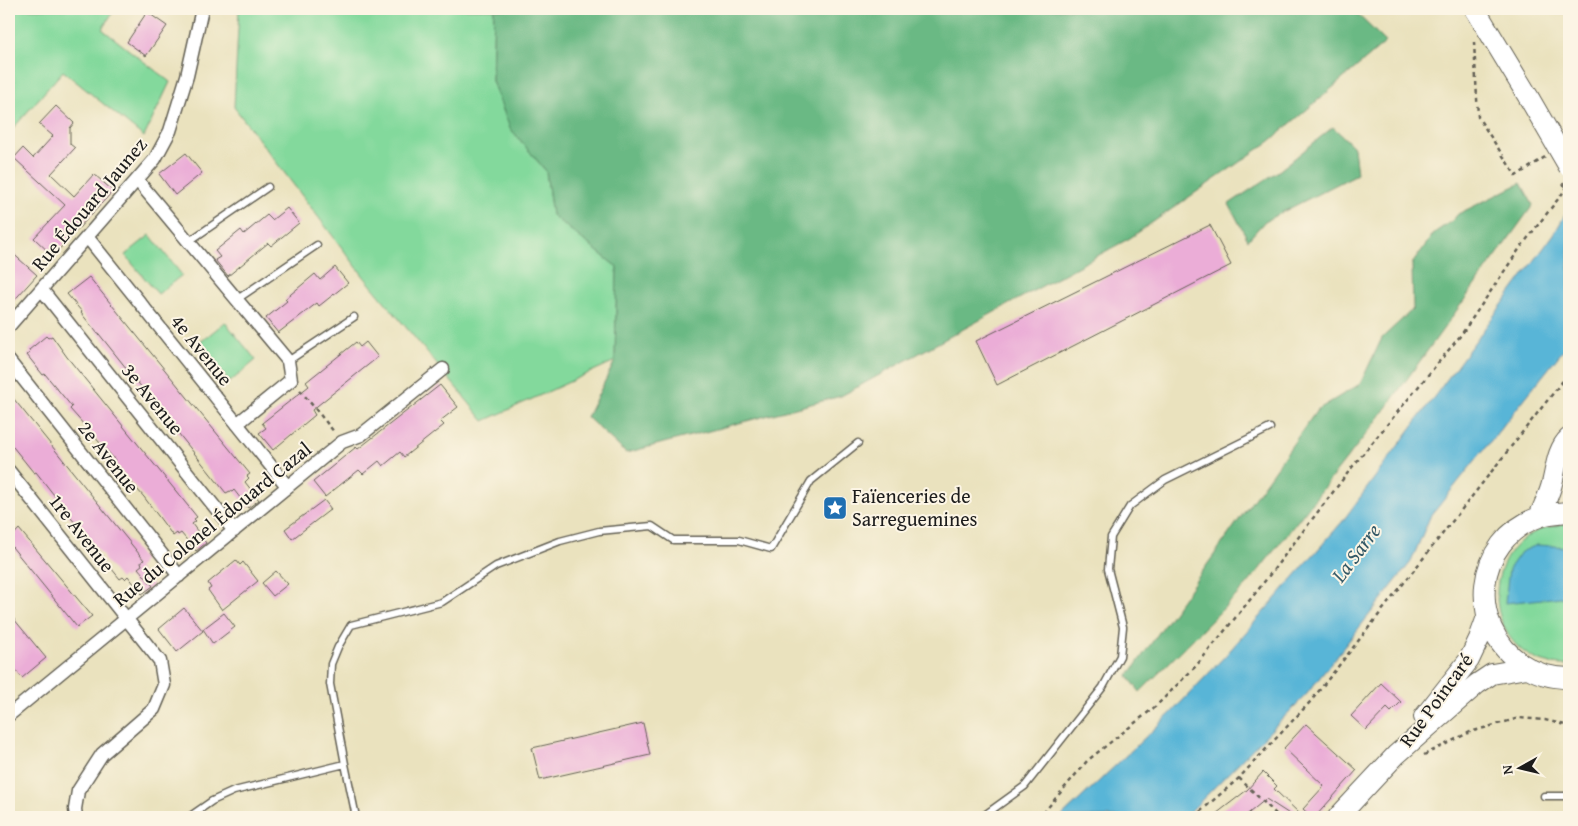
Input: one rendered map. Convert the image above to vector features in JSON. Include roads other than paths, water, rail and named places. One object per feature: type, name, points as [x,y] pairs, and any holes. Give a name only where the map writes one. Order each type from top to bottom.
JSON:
[{"type":"main road","points":[[1475,9],[1569,167]]},
{"type":"main road","points":[[1539,517],[1551,487],[1557,462],[1569,438]]},
{"type":"main road","points":[[1568,678],[1540,674],[1513,658],[1493,632],[1487,617],[1484,590],[1490,564],[1498,549],[1509,535],[1523,524],[1539,517],[1569,512]]},
{"type":"main road","name":"Rue Poincaré","points":[[1338,817],[1396,755],[1469,660],[1487,617]]},
{"type":"main road","name":"Rue Poincaré","points":[[1396,755],[1477,684],[1492,674],[1527,668]]},
{"type":"street","name":"Rue Édouard Jaunez","points":[[9,326],[138,181],[155,159],[170,130],[187,76],[202,9]]},
{"type":"street","points":[[138,181],[288,361],[291,380],[237,424]]},
{"type":"street","name":"4e Avenue","points":[[88,238],[287,486]]},
{"type":"street","name":"3e Avenue","points":[[42,290],[234,530]]},
{"type":"street","name":"2e Avenue","points":[[9,361],[179,576]]},
{"type":"street","name":"Rue du Colonel Édouard Cazal","points":[[9,715],[342,442],[361,435],[443,369]]},
{"type":"street","name":"1re Avenue","points":[[9,471],[160,661],[164,685],[154,709],[102,754],[78,791],[75,809],[76,817]]},
{"type":"lane","points":[[188,242],[268,187]]},
{"type":"lane","points":[[236,300],[317,245]]},
{"type":"lane","points":[[288,361],[354,317]]},
{"type":"lane","points":[[982,817],[1025,786],[1103,687],[1120,656],[1123,627],[1108,569],[1111,537],[1130,506],[1164,480],[1270,428]]},
{"type":"lane","points":[[356,817],[330,684],[331,664],[338,647],[351,625],[442,602],[496,566],[560,541],[599,531],[652,526],[673,540],[739,540],[771,549],[811,481],[858,443]]},
{"type":"lane","points":[[189,817],[234,791],[345,764]]},
{"type":"lane","points":[[1544,796],[1569,796]]},
{"type":"water","name":"La Sarre","points":[[1569,208],[1569,343],[1430,517],[1411,562],[1306,695],[1185,817],[1061,817],[1171,713],[1226,655],[1342,522],[1554,234]]},
{"type":"water","points":[[1537,545],[1569,547],[1569,601],[1561,597],[1505,603],[1509,569],[1521,552]]},
{"type":"place","name":"Faïenceries de Sarreguemines","points":[[835,508]]}]
